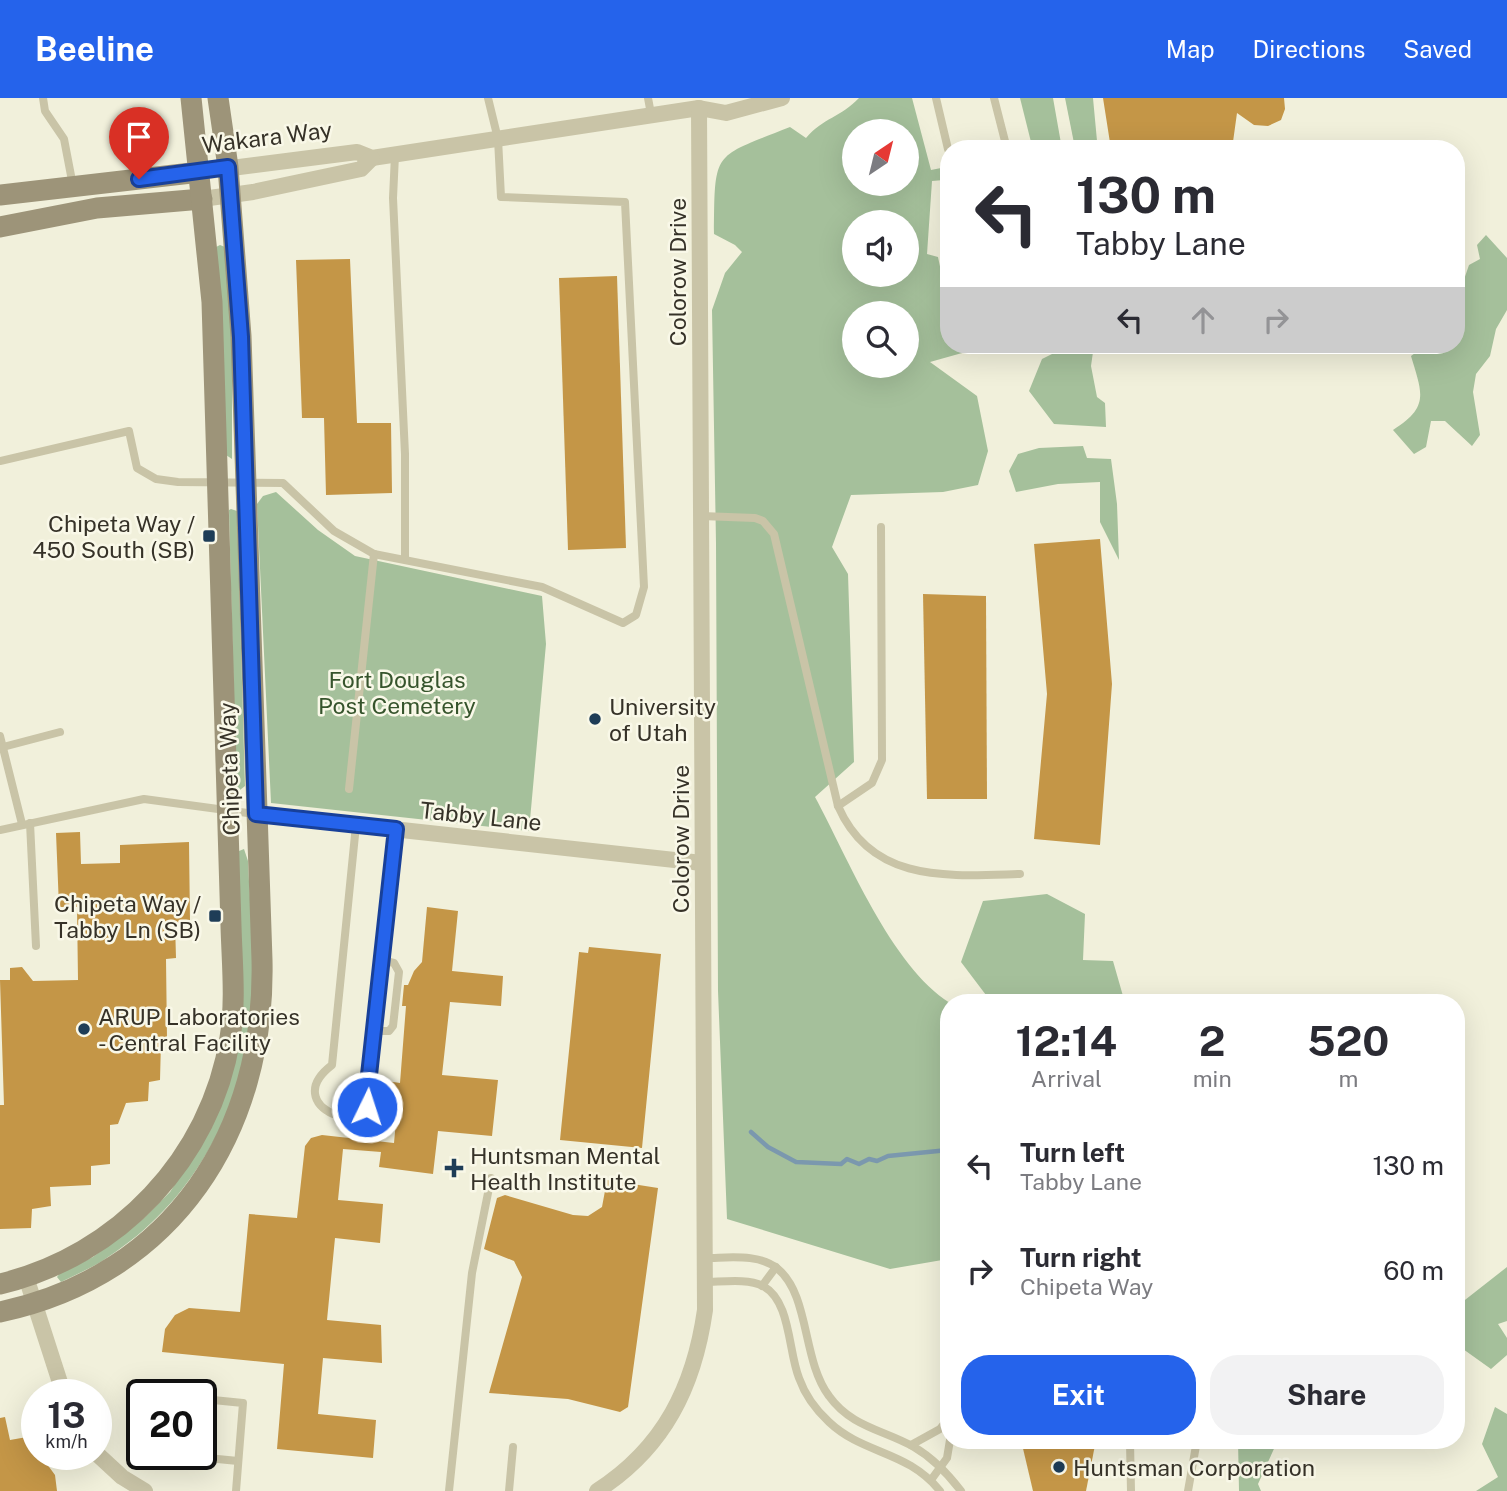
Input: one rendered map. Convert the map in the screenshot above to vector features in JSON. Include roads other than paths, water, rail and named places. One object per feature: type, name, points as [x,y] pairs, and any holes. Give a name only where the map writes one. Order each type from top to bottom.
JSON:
[{"type":"street","name":"Chipeta Way","points":[[0,1284],[26,1278],[99,1242],[142,1207],[177,1167],[205,1120],[224,1066],[233,1009],[212,302],[191,98]]},
{"type":"street","name":"Chipeta Way","points":[[0,1312],[35,1303],[97,1276],[160,1229],[196,1189],[236,1119],[253,1068],[261,1014],[241,337],[228,167],[218,98]]},
{"type":"street","name":"Wakara Way","points":[[699,108],[713,98]]},
{"type":"street","name":"Wakara Way","points":[[0,195],[357,152],[372,158],[498,139],[650,106],[699,108],[726,113],[782,98]]},
{"type":"street","name":"Colorow Drive","points":[[597,1491],[651,1445],[685,1390],[700,1347],[705,1310],[699,108]]},
{"type":"street","name":"Wakara Way","points":[[0,227],[97,208],[229,196],[361,169],[372,158]]},
{"type":"street","name":"Tabby Lane","points":[[256,814],[702,863]]},
{"type":"street","points":[[26,1278],[59,1379]]},
{"type":"street","points":[[112,1469],[145,1491]]},
{"type":"lane","points":[[43,98],[45,111],[64,138],[73,186]]},
{"type":"lane","points":[[0,461],[129,431],[137,468],[156,479],[218,484],[283,484],[334,531],[374,554],[542,587],[623,623],[636,615],[644,587],[625,202],[501,197],[498,139],[488,98]]},
{"type":"lane","points":[[936,98],[946,140]]},
{"type":"lane","points":[[994,98],[1005,140]]},
{"type":"lane","points":[[395,155],[393,198],[405,454],[405,559]]},
{"type":"lane","points":[[701,516],[755,518],[763,521],[774,534],[838,806],[844,820],[870,849],[903,868],[945,876],[1020,874]]},
{"type":"lane","points":[[838,806],[872,783],[882,760],[881,527]]},
{"type":"lane","points":[[349,789],[374,554]]},
{"type":"lane","points":[[3,747],[60,733]]},
{"type":"lane","points":[[0,736],[26,823],[36,946]]},
{"type":"lane","points":[[0,830],[144,799],[256,814]]},
{"type":"lane","points":[[356,825],[332,1065],[322,1073],[316,1087],[317,1098],[323,1110],[343,1118],[358,1115],[367,1107],[372,1093],[369,1075],[396,829]]},
{"type":"lane","points":[[373,1031],[389,1031],[393,1026],[399,972],[394,963],[382,960]]},
{"type":"lane","points":[[449,1491],[472,1273],[491,1178]]},
{"type":"lane","points":[[705,1258],[751,1259],[776,1267],[794,1292],[811,1362],[830,1398],[864,1427],[911,1445],[942,1468],[961,1491]]},
{"type":"lane","points":[[762,1286],[776,1267]]},
{"type":"lane","points":[[705,1282],[762,1286],[779,1304],[797,1376],[819,1411],[858,1443],[909,1463],[931,1480],[940,1491]]},
{"type":"lane","points":[[217,1400],[243,1402],[236,1491]]},
{"type":"lane","points":[[911,1445],[940,1426]]},
{"type":"lane","points":[[509,1491],[513,1447]]},
{"type":"lane","points":[[931,1480],[942,1468],[948,1449]]},
{"type":"lane","points":[[1130,1449],[1131,1491]]},
{"type":"lane","points":[[1188,1491],[1195,1449]]},
{"type":"lane","points":[[217,1459],[238,1461]]},
{"type":"waterway","points":[[751,1132],[768,1147],[796,1162],[841,1164],[847,1159],[859,1164],[869,1159],[877,1161],[888,1156],[940,1151]]},
{"type":"place","name":"Chipeta Way / 450 South (SB)","points":[[209,536]]},
{"type":"place","name":"University of Utah","points":[[595,719]]},
{"type":"place","name":"Chipeta Way / Tabby Ln (SB)","points":[[215,916]]},
{"type":"place","name":"ARUP Laboratories - Central Facility","points":[[84,1029]]},
{"type":"place","name":"Huntsman Mental Health Institute","points":[[454,1168]]},
{"type":"place","name":"Huntsman Corporation","points":[[1059,1467]]},
{"type":"park label","name":"Fort Douglas Post Cemetery","points":[[397,692]]}]
